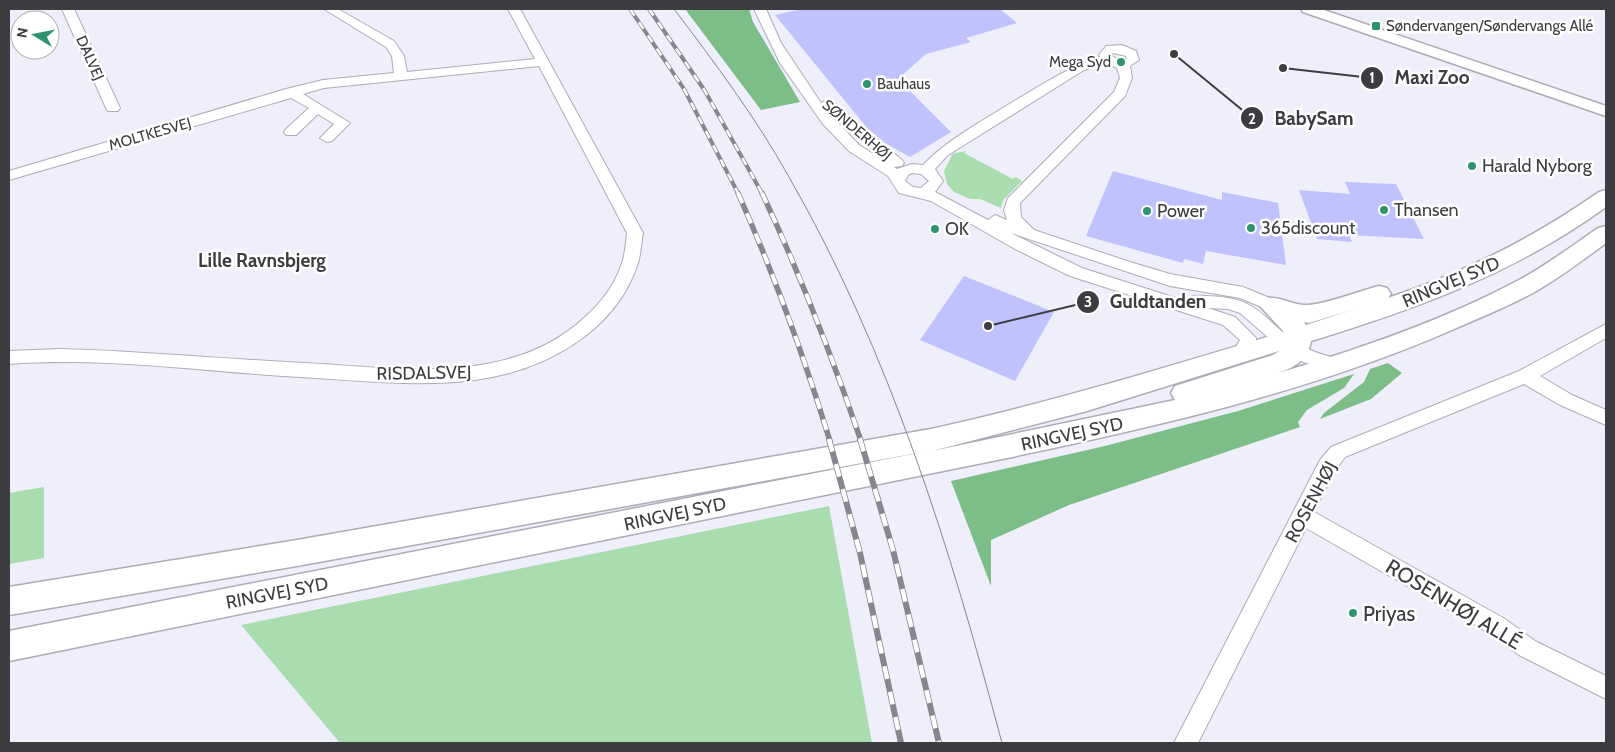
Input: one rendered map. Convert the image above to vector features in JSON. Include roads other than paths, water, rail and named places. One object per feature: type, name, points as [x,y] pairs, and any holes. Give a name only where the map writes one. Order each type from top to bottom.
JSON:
[{"type":"main road","name":"RINGVEJ SYD","points":[[9,601],[297,553],[931,440],[1006,424],[1241,354],[1294,343],[1411,300],[1518,253],[1606,197]]},
{"type":"main road","name":"RINGVEJ SYD","points":[[9,646],[1141,420],[1245,393],[1336,365],[1428,331],[1528,285],[1606,232]]},
{"type":"main road","points":[[1271,305],[1293,313],[1312,313],[1364,299],[1443,271],[1518,253]]},
{"type":"main road","points":[[1007,448],[1282,362],[1294,343],[1295,328],[1271,305]]},
{"type":"street","name":"DALVEJ","points":[[68,9],[113,108]]},
{"type":"street","points":[[330,9],[390,44],[398,56],[401,75]]},
{"type":"street","name":"RISDALSVEJ","points":[[9,358],[70,355],[298,370],[442,376],[478,373],[514,365],[547,352],[574,337],[598,317],[616,294],[634,252],[634,233],[514,9]]},
{"type":"street","name":"SØNDERHØJ","points":[[760,9],[779,51],[816,105],[847,142],[891,171],[898,180]]},
{"type":"street","points":[[1308,9],[1606,111]]},
{"type":"street","points":[[1050,241],[1017,222],[1011,212],[1013,201],[1120,93],[1126,78],[1123,64],[1129,63],[1134,58],[1126,50],[1110,49],[1105,54],[1108,59],[1080,67],[988,123],[920,169],[902,172],[898,180],[904,189],[936,197],[1020,245],[1069,269],[1233,323],[1248,340],[1247,347],[1241,354]]},
{"type":"street","name":"MOLTKESVEJ","points":[[9,176],[291,92],[345,80],[543,62]]},
{"type":"street","name":"SØNDERHØJ","points":[[803,85],[890,158],[920,169]]},
{"type":"street","points":[[291,92],[343,123],[327,138]]},
{"type":"street","points":[[291,132],[317,108]]},
{"type":"street","points":[[920,169],[934,176],[935,184],[941,190],[994,219],[1050,241],[1170,280],[1243,293],[1271,305]]},
{"type":"street","points":[[920,192],[930,190],[935,184]]},
{"type":"street","points":[[1167,301],[1239,306],[1294,343],[1310,358],[1336,365]]},
{"type":"street","name":"ROSENHØJ","points":[[1192,741],[1327,466],[1338,452],[1525,376],[1606,330]]},
{"type":"street","points":[[1525,376],[1566,400],[1606,418]]},
{"type":"street","name":"ROSENHØJ ALLÉ","points":[[1303,516],[1497,626],[1527,648],[1606,688]]},
{"type":"tram line","points":[[674,9],[763,133],[825,244],[858,312],[914,453],[938,524],[961,597],[1002,743]]},
{"type":"railway","points":[[630,9],[684,89],[738,193]]},
{"type":"railway","points":[[649,9],[705,91],[762,194]]},
{"type":"railway","points":[[738,193],[788,316],[830,441]]},
{"type":"railway","points":[[762,194],[815,316],[861,441]]},
{"type":"railway","points":[[829,439],[860,553],[901,743]]},
{"type":"railway","points":[[860,439],[893,550],[939,743]]},
{"type":"place","name":"Søndervangen/Søndervangs Allé","points":[[1376,26]]},
{"type":"place","name":"BabySam","points":[[1174,54]]},
{"type":"place","name":"Mega Syd","points":[[1121,62]]},
{"type":"place","name":"Maxi Zoo","points":[[1283,68]]},
{"type":"place","name":"Bauhaus","points":[[867,84]]},
{"type":"place","name":"Harald Nyborg","points":[[1472,166]]},
{"type":"place","name":"Thansen","points":[[1384,210]]},
{"type":"place","name":"Power","points":[[1147,211]]},
{"type":"place","name":"365discount","points":[[1251,228]]},
{"type":"place","name":"OK","points":[[935,229]]},
{"type":"place","name":"Guldtanden","points":[[988,326]]},
{"type":"place","name":"Priyas","points":[[1353,613]]},
{"type":"district","name":"Lille Ravnsbjerg","points":[[262,260]]}]
